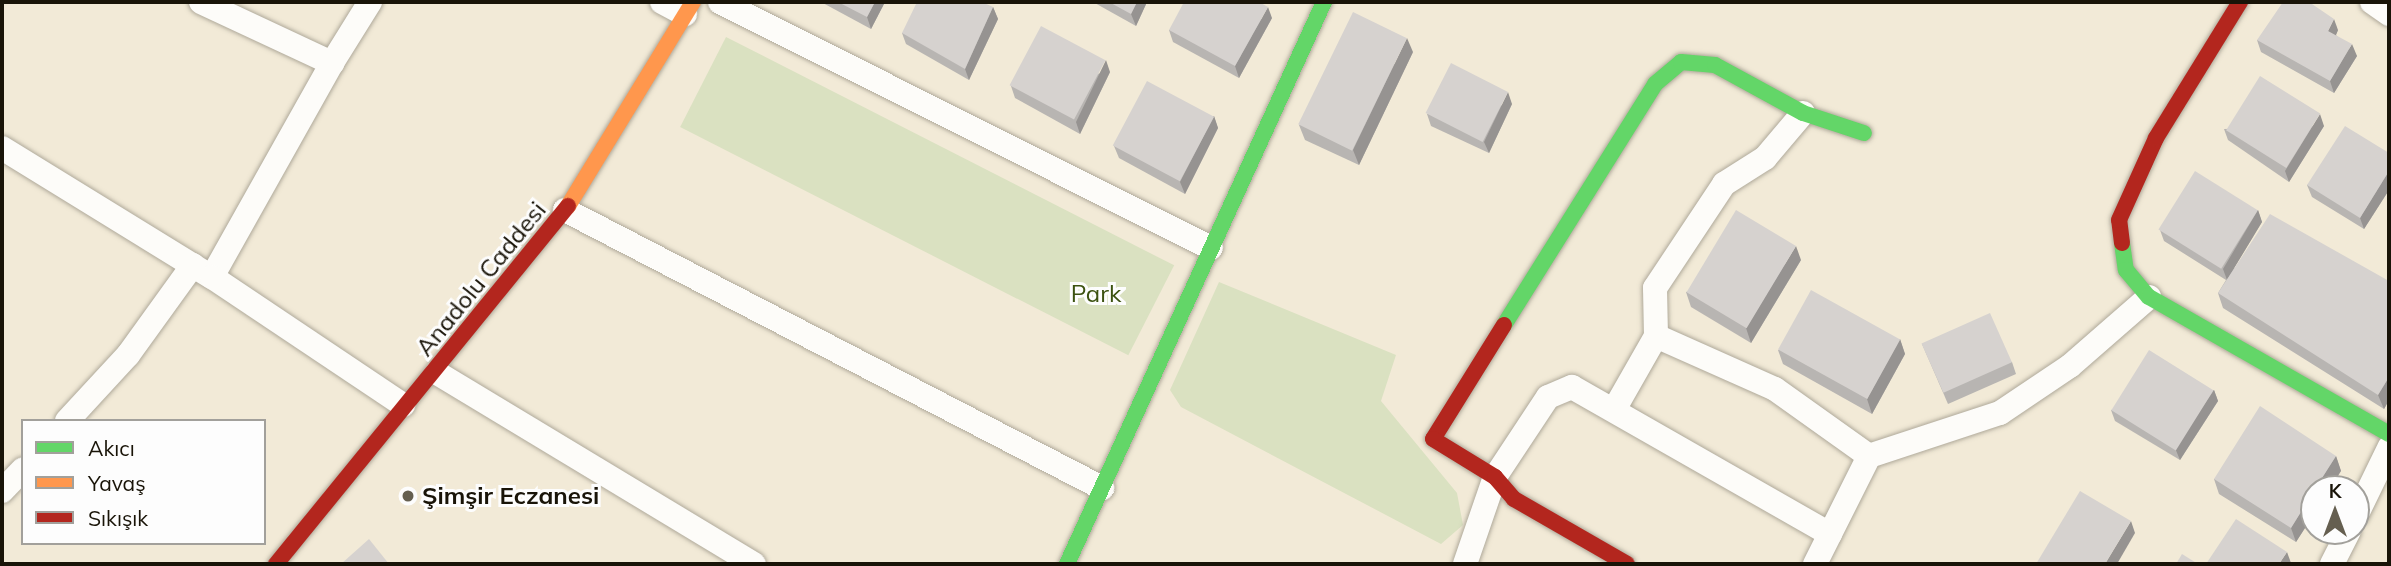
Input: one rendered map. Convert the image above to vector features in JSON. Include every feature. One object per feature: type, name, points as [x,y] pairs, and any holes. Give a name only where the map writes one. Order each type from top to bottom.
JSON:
[{"type":"street","points":[[201,2],[332,63]]},
{"type":"street","points":[[69,419],[202,271],[370,2]]},
{"type":"street","points":[[662,2],[689,8]]},
{"type":"street","points":[[720,2],[1211,248]]},
{"type":"street","points":[[1067,564],[1324,2]]},
{"type":"street","points":[[2240,2],[2156,138],[2119,219],[2126,270],[2149,297],[2389,434]]},
{"type":"street","points":[[2372,2],[2389,14]]},
{"type":"street","name":"Anadolu Caddesi","points":[[276,564],[403,405],[437,373],[565,210],[689,8]]},
{"type":"street","points":[[1627,564],[1514,499],[1495,477],[1433,439],[1655,84],[1681,62],[1715,65],[1803,113],[1864,133]]},
{"type":"street","points":[[1615,408],[1656,335],[1655,288],[1724,184],[1765,158],[1803,113]]},
{"type":"street","points":[[2,148],[202,271],[403,405]]},
{"type":"street","points":[[565,210],[1102,488]]},
{"type":"street","points":[[1815,564],[1869,456],[2000,413],[2070,366],[2149,297]]},
{"type":"street","points":[[1656,335],[1775,389],[1869,456]]},
{"type":"street","points":[[437,373],[754,564]]},
{"type":"street","points":[[1465,564],[1495,477],[1548,397],[1572,387],[1615,408],[1830,534]]},
{"type":"street","points":[[2370,487],[2389,448]]},
{"type":"street","points":[[2,491],[21,470]]},
{"type":"street","points":[[2332,564],[2342,545]]},
{"type":"green space","name":"Park","points":[[726,37],[1174,265],[1128,355],[680,127]]},
{"type":"green space","points":[[1219,282],[1396,355],[1381,401],[1457,493],[1463,525],[1441,544],[1181,407],[1170,390]]},
{"type":"building","points":[[838,2],[875,2],[867,17]]},
{"type":"building","points":[[917,2],[982,2],[993,7],[965,69],[902,33]]},
{"type":"building","points":[[1109,2],[1137,2],[1131,14]]},
{"type":"building","points":[[1184,2],[1259,2],[1268,7],[1235,66],[1169,30]]},
{"type":"building","points":[[2283,2],[2309,2],[2334,19],[2328,31],[2352,44],[2330,81],[2257,40]]},
{"type":"building","points":[[1353,12],[1407,38],[1352,151],[1298,124]]},
{"type":"building","points":[[1041,26],[1105,60],[1074,119],[1010,85]]},
{"type":"building","points":[[1451,63],[1508,92],[1483,142],[1426,113]]},
{"type":"building","points":[[2260,76],[2320,114],[2286,168],[2226,130]]},
{"type":"building","points":[[1147,81],[1214,117],[1180,181],[1113,145]]},
{"type":"building","points":[[2345,126],[2389,153],[2389,171],[2360,218],[2307,185]]},
{"type":"building","points":[[2195,171],[2258,210],[2221,269],[2158,230]]},
{"type":"building","points":[[1736,210],[1796,246],[1747,328],[1687,292]]},
{"type":"building","points":[[2270,214],[2389,281],[2389,377],[2378,395],[2218,293]]},
{"type":"building","points":[[1811,290],[1900,339],[1867,399],[1778,349]]},
{"type":"building","points":[[1990,313],[2012,362],[1943,393],[1921,344]]},
{"type":"building","points":[[2149,350],[2213,390],[2176,450],[2111,410]]},
{"type":"building","points":[[2260,406],[2336,456],[2324,475],[2300,475],[2300,514],[2291,528],[2214,479]]},
{"type":"building","points":[[2080,491],[2131,521],[2105,564],[2036,564]]},
{"type":"building","points":[[2236,519],[2287,552],[2279,564],[2206,564]]},
{"type":"building","points":[[369,539],[389,564],[341,564]]},
{"type":"building","points":[[2182,554],[2198,564],[2176,564]]},
{"type":"traffic: fast","points":[[1067,564],[1324,2]]},
{"type":"traffic: fast","points":[[1504,325],[1655,84],[1681,62],[1715,65],[1803,113],[1864,133]]},
{"type":"traffic: fast","points":[[2122,243],[2126,270],[2149,297],[2389,434]]},
{"type":"traffic: slow","points":[[568,206],[693,2]]},
{"type":"traffic: jam","points":[[2122,243],[2119,220],[2156,138],[2240,2]]},
{"type":"traffic: jam","points":[[276,564],[568,206]]},
{"type":"traffic: jam","points":[[1504,325],[1433,439],[1495,477],[1514,499],[1627,564]]},
{"type":"place","name":"Şimşir Eczanesi","points":[[408,496]]}]
